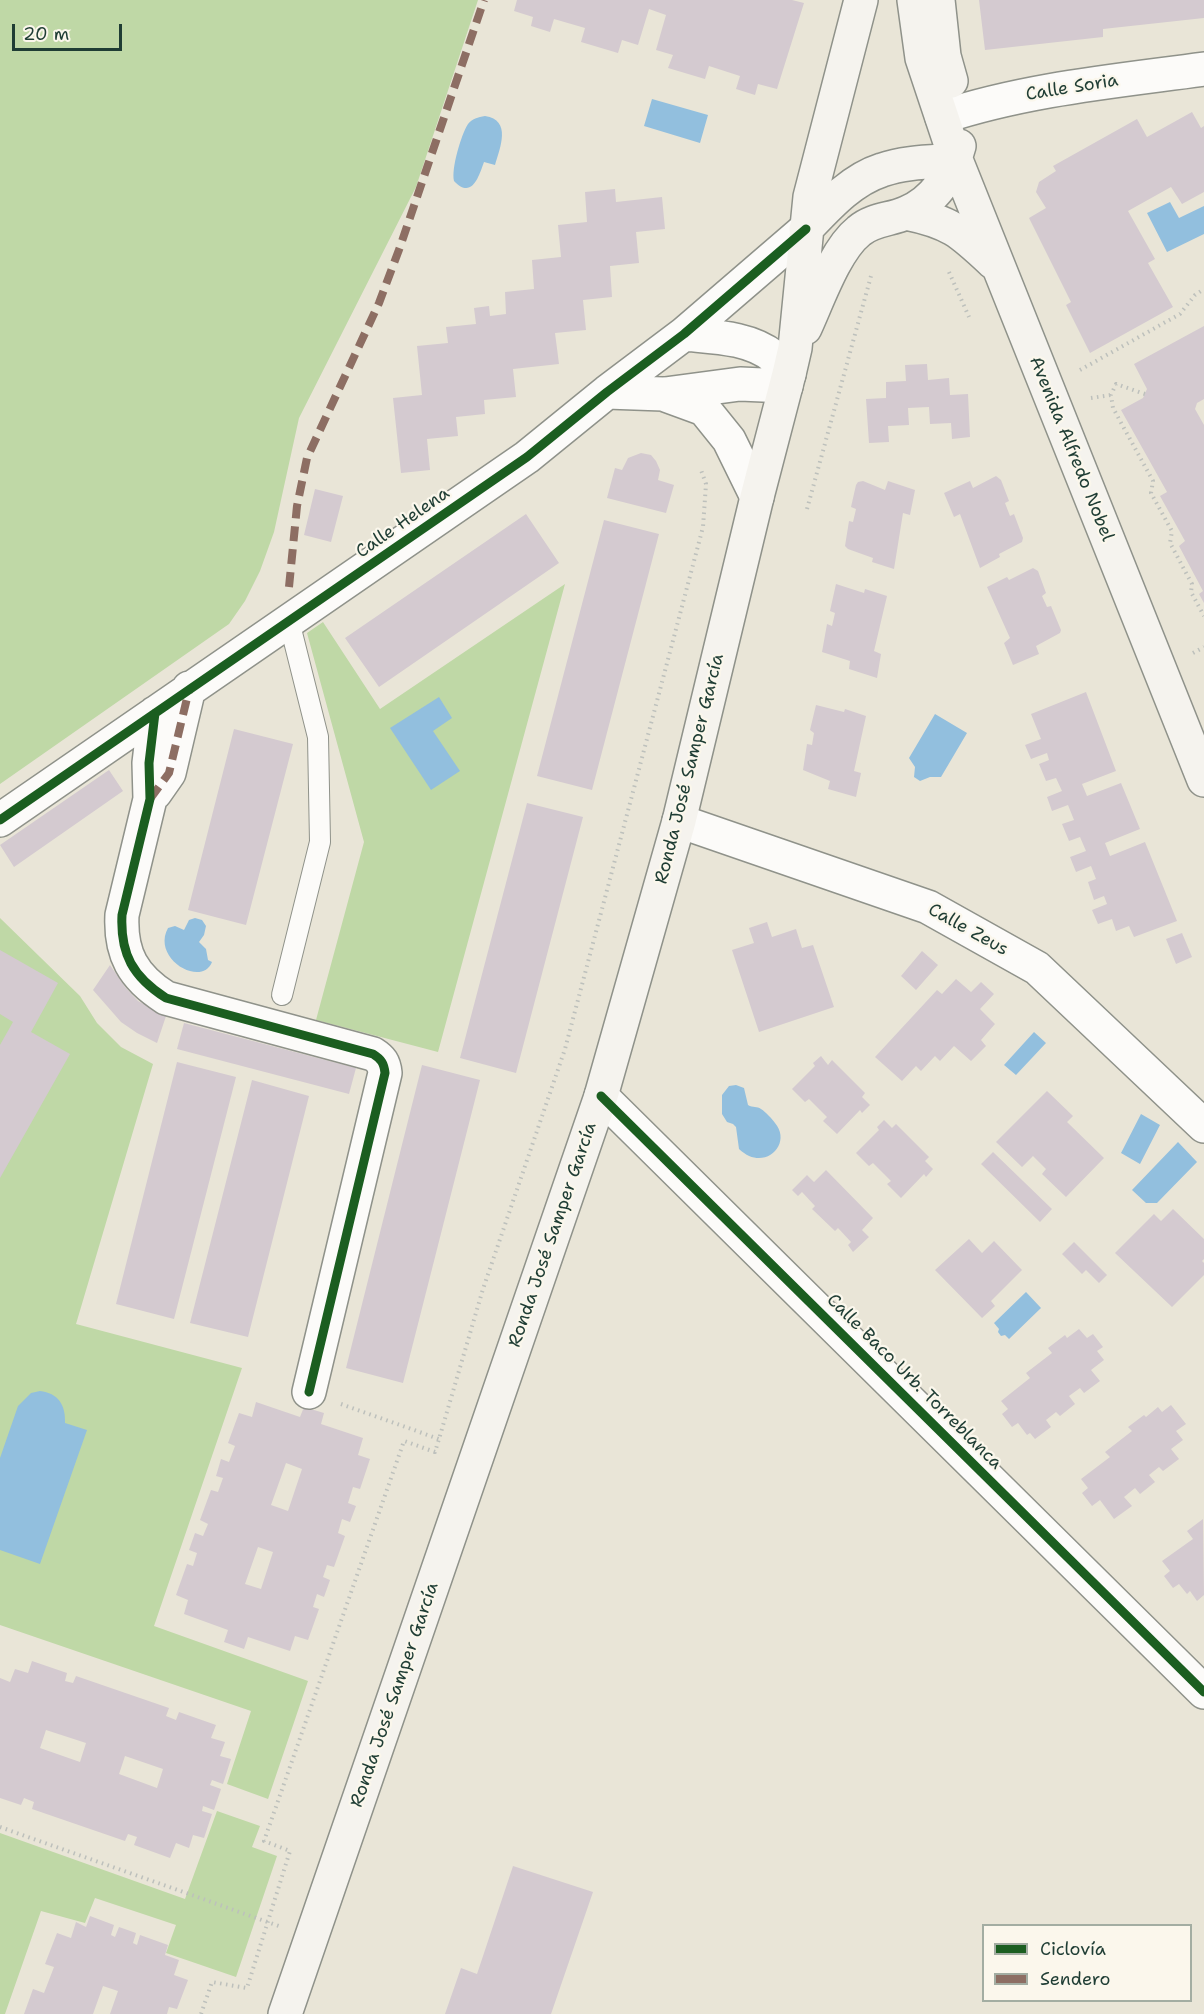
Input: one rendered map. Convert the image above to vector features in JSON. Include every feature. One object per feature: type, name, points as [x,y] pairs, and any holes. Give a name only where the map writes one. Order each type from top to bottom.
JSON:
[{"type":"main road","name":"Ronda José Samper García","points":[[285,2014],[601,1096],[679,821],[790,369],[810,197],[861,0]]},
{"type":"main road","points":[[790,369],[837,258],[847,243],[859,230],[874,221],[906,213],[927,201],[944,182],[956,160],[959,144],[950,114],[922,58],[914,0]]},
{"type":"main road","points":[[938,0],[950,114]]},
{"type":"main road","points":[[806,229],[829,204],[853,185],[881,170],[906,164],[956,160]]},
{"type":"main road","name":"Avenida Alfredo Nobel","points":[[956,160],[1204,780]]},
{"type":"main road","points":[[906,213],[931,218],[952,227],[997,266]]},
{"type":"street","name":"Calle Soria","points":[[950,114],[1047,90],[1204,69]]},
{"type":"street","name":"Calle Helena","points":[[0,820],[527,457],[607,392],[684,334],[806,229]]},
{"type":"street","points":[[684,334],[733,339],[756,347],[790,369]]},
{"type":"street","points":[[607,392],[663,394],[740,384],[790,369]]},
{"type":"street","points":[[663,394],[704,409],[729,440],[757,497]]},
{"type":"street","points":[[150,799],[169,773],[189,688]]},
{"type":"street","points":[[155,713],[150,762],[150,799],[122,915],[121,933],[125,952],[134,970],[143,981],[166,998],[373,1054],[380,1058],[384,1065],[385,1073],[309,1392]]},
{"type":"street","name":"Calle Zeus","points":[[679,821],[928,907],[1037,968],[1204,1126]]},
{"type":"street","name":"Calle Baco Urb. Torreblanca","points":[[601,1096],[1204,1692]]},
{"type":"lane","points":[[282,995],[320,842],[318,737],[289,621]]},
{"type":"path","points":[[807,509],[866,291],[877,266]]},
{"type":"path","points":[[947,269],[969,317]]},
{"type":"path","points":[[1080,370],[1180,314],[1204,289]]},
{"type":"path","points":[[1145,394],[1116,384],[1111,395],[1113,408],[1153,481],[1151,493],[1172,531],[1170,543],[1192,584],[1191,592],[1204,616]]},
{"type":"path","points":[[1091,398],[1111,395]]},
{"type":"path","points":[[201,2014],[212,1982],[247,1988],[290,1851],[264,1841],[404,1441],[435,1452],[483,1289],[565,1049],[703,527],[706,484]]},
{"type":"path","points":[[1192,653],[1204,647]]},
{"type":"path","points":[[309,1392],[439,1439]]},
{"type":"path","points":[[0,1827],[258,1918]]},
{"type":"green space","points":[[0,0],[478,0],[416,187],[299,418],[274,532],[260,571],[245,601],[229,624],[0,784]]},
{"type":"green space","points":[[565,584],[438,1052],[316,1020],[364,842],[307,633],[323,622],[380,709]]},
{"type":"green space","points":[[0,918],[80,996],[97,1023],[121,1047],[153,1064],[76,1324],[242,1368],[154,1626],[308,1681],[268,1799],[227,1784],[251,1711],[0,1625]]},
{"type":"green space","points":[[217,1811],[260,1826],[252,1847],[277,1856],[236,1977],[166,1953],[176,1925],[95,1898],[85,1923],[41,1911],[5,2014],[0,2014],[0,1833],[185,1899]]},
{"type":"water","points":[[652,99],[708,115],[700,143],[644,126]]},
{"type":"water","points":[[485,116],[499,123],[502,136],[499,151],[495,165],[484,162],[474,184],[466,188],[454,181],[457,152],[468,124]]},
{"type":"water","points":[[1170,202],[1179,218],[1204,206],[1204,234],[1167,252],[1147,213]]},
{"type":"water","points":[[439,697],[452,718],[433,731],[460,771],[431,790],[390,728]]},
{"type":"water","points":[[935,714],[967,733],[941,777],[930,777],[920,781],[914,777],[915,767],[909,758]]},
{"type":"water","points":[[195,918],[202,920],[206,926],[199,942],[206,949],[208,960],[212,962],[207,969],[199,972],[189,971],[172,959],[166,950],[165,939],[168,928],[175,926],[184,930],[189,920]]},
{"type":"water","points":[[1034,1032],[1046,1043],[1016,1075],[1004,1065]]},
{"type":"water","points":[[736,1085],[744,1088],[748,1105],[765,1112],[780,1131],[778,1147],[766,1157],[748,1156],[739,1149],[736,1127],[727,1122],[722,1114],[722,1095],[729,1086]]},
{"type":"water","points":[[1141,1114],[1160,1125],[1140,1164],[1121,1153]]},
{"type":"water","points":[[1178,1142],[1197,1162],[1157,1203],[1146,1203],[1132,1190]]},
{"type":"water","points":[[1026,1292],[1041,1308],[1009,1339],[1005,1335],[1001,1336],[994,1323]]},
{"type":"water","points":[[40,1391],[52,1394],[60,1401],[65,1423],[87,1430],[40,1564],[0,1550],[0,1458],[18,1406],[31,1393]]},
{"type":"building","points":[[517,0],[792,0],[804,3],[777,89],[758,84],[755,95],[736,89],[740,76],[709,66],[705,79],[668,68],[673,55],[656,50],[666,15],[649,9],[638,45],[622,40],[618,53],[581,42],[585,28],[554,19],[550,32],[531,26],[533,17],[514,11]]},
{"type":"building","points":[[979,0],[1204,0],[1204,18],[1103,29],[1103,37],[985,50]]},
{"type":"building","points":[[1192,112],[1201,128],[1204,126],[1204,192],[1182,204],[1171,187],[1128,211],[1155,259],[1148,263],[1173,307],[1090,353],[1066,305],[1071,302],[1029,218],[1046,208],[1036,192],[1039,182],[1056,171],[1053,166],[1137,119],[1147,137]]},
{"type":"building","points":[[615,189],[616,202],[662,197],[665,229],[636,232],[639,263],[610,266],[612,297],[583,300],[586,330],[555,333],[559,364],[513,369],[516,397],[484,400],[485,414],[456,417],[458,436],[427,439],[430,470],[401,473],[393,398],[422,395],[417,346],[448,343],[446,327],[476,324],[474,308],[489,306],[490,316],[506,314],[505,292],[534,289],[532,260],[561,257],[558,225],[587,222],[585,192]]},
{"type":"building","points":[[1204,326],[1204,399],[1197,403],[1195,409],[1204,425],[1204,603],[1199,594],[1203,591],[1179,546],[1185,541],[1160,496],[1167,492],[1121,410],[1143,398],[1147,389],[1134,364]]},
{"type":"building","points":[[927,364],[928,380],[949,378],[950,395],[968,394],[970,437],[952,439],[951,423],[930,424],[929,407],[908,408],[909,425],[888,426],[889,442],[869,443],[866,399],[886,398],[886,382],[906,381],[905,365]]},
{"type":"building","points":[[641,453],[651,455],[656,461],[660,470],[658,480],[674,485],[666,513],[607,498],[615,468],[622,470],[628,458]]},
{"type":"building","points":[[996,476],[1001,480],[1009,501],[1005,503],[1010,516],[1014,514],[1023,538],[1022,542],[999,554],[1000,557],[980,568],[960,514],[954,517],[944,493],[970,481],[973,488]]},
{"type":"building","points":[[863,481],[885,490],[888,481],[915,490],[910,515],[903,513],[894,569],[872,562],[873,558],[845,546],[849,521],[853,522],[856,509],[851,507],[856,485]]},
{"type":"building","points":[[315,489],[343,496],[331,542],[304,535]]},
{"type":"building","points":[[526,514],[559,563],[379,687],[345,638]]},
{"type":"building","points":[[604,520],[659,534],[592,790],[537,776]]},
{"type":"building","points":[[1033,568],[1038,571],[1046,593],[1042,596],[1047,607],[1051,606],[1061,630],[1060,633],[1036,646],[1039,654],[1013,665],[1004,643],[1010,638],[987,587],[1007,577],[1009,580]]},
{"type":"building","points":[[836,584],[864,593],[865,589],[887,596],[874,651],[881,654],[877,678],[849,669],[850,661],[822,652],[827,624],[832,626],[835,613],[830,611]]},
{"type":"building","points":[[1086,692],[1116,771],[1082,784],[1087,796],[1121,783],[1140,829],[1105,843],[1110,856],[1145,842],[1177,921],[1134,937],[1129,926],[1116,931],[1112,919],[1098,924],[1092,910],[1107,904],[1104,896],[1094,900],[1088,882],[1096,879],[1091,866],[1076,872],[1070,857],[1086,851],[1080,837],[1069,841],[1062,824],[1074,820],[1068,805],[1052,811],[1047,797],[1062,791],[1056,778],[1046,781],[1039,764],[1049,760],[1047,753],[1031,759],[1025,745],[1041,739],[1031,714]]},
{"type":"building","points":[[816,705],[844,712],[845,709],[866,716],[854,771],[861,773],[856,797],[828,789],[830,781],[803,770],[807,744],[812,745],[814,733],[810,730]]},
{"type":"building","points":[[234,729],[293,744],[246,925],[188,910]]},
{"type":"building","points":[[109,770],[123,791],[14,867],[0,845]]},
{"type":"building","points":[[527,803],[583,817],[516,1073],[460,1058]]},
{"type":"building","points":[[767,922],[772,937],[796,929],[802,948],[813,945],[834,1007],[759,1032],[732,950],[754,943],[749,928]]},
{"type":"building","points":[[1182,933],[1192,957],[1176,964],[1166,939]]},
{"type":"building","points":[[0,950],[58,983],[31,1032],[70,1054],[0,1178],[0,1045],[13,1022],[0,1014]]},
{"type":"building","points":[[922,951],[938,965],[916,990],[901,976]]},
{"type":"building","points":[[110,965],[138,1001],[166,1016],[157,1043],[121,1022],[93,990]]},
{"type":"building","points":[[956,979],[971,992],[981,982],[994,994],[980,1009],[995,1024],[981,1040],[986,1046],[971,1061],[954,1046],[940,1061],[935,1056],[921,1071],[916,1066],[902,1081],[875,1057],[937,990],[942,994]]},
{"type":"building","points":[[184,1023],[356,1068],[349,1094],[177,1049]]},
{"type":"building","points":[[821,1056],[828,1065],[832,1060],[865,1093],[862,1097],[870,1105],[862,1113],[860,1110],[837,1134],[823,1121],[827,1117],[809,1099],[805,1102],[792,1089],[815,1066],[813,1063]]},
{"type":"building","points":[[177,1062],[236,1077],[174,1319],[116,1304]]},
{"type":"building","points":[[422,1065],[480,1080],[403,1383],[346,1368]]},
{"type":"building","points":[[252,1080],[309,1096],[248,1337],[190,1323]]},
{"type":"building","points":[[1047,1091],[1073,1116],[1067,1122],[1104,1158],[1066,1197],[1042,1174],[1046,1169],[1033,1156],[1022,1167],[996,1142]]},
{"type":"building","points":[[884,1120],[892,1128],[896,1124],[929,1157],[925,1161],[933,1169],[926,1177],[924,1174],[901,1198],[887,1184],[891,1181],[873,1163],[869,1166],[856,1153],[879,1130],[877,1127]]},
{"type":"building","points":[[993,1152],[1052,1209],[1040,1222],[981,1164]]},
{"type":"building","points":[[826,1170],[873,1218],[862,1230],[869,1237],[853,1252],[848,1245],[851,1242],[838,1228],[835,1231],[812,1209],[815,1206],[802,1192],[798,1196],[792,1190],[807,1175],[814,1182]]},
{"type":"building","points":[[1173,1209],[1204,1239],[1204,1259],[1202,1261],[1204,1275],[1172,1307],[1115,1253],[1154,1214],[1161,1221]]},
{"type":"building","points":[[969,1239],[982,1253],[994,1241],[1022,1270],[991,1301],[995,1306],[982,1318],[935,1270]]},
{"type":"building","points":[[1074,1242],[1107,1275],[1099,1283],[1086,1270],[1082,1274],[1062,1254]]},
{"type":"building","points":[[1079,1329],[1087,1338],[1093,1334],[1103,1347],[1097,1351],[1104,1360],[1091,1370],[1100,1381],[1084,1393],[1080,1388],[1069,1396],[1075,1404],[1060,1416],[1056,1412],[1046,1420],[1051,1427],[1035,1439],[1030,1433],[1027,1435],[1018,1423],[1012,1427],[1002,1414],[1008,1409],[1001,1401],[1030,1378],[1026,1373],[1052,1353],[1048,1348],[1065,1335],[1067,1338]]},
{"type":"building","points":[[256,1402],[300,1417],[304,1407],[324,1413],[321,1424],[363,1438],[358,1455],[370,1459],[360,1489],[353,1487],[348,1503],[356,1506],[350,1522],[342,1519],[338,1533],[345,1536],[334,1567],[327,1565],[323,1577],[330,1580],[324,1597],[317,1594],[313,1607],[319,1609],[308,1640],[295,1636],[290,1651],[248,1637],[244,1649],[224,1642],[228,1630],[184,1614],[188,1600],[176,1595],[187,1564],[193,1566],[197,1553],[189,1550],[195,1533],[203,1536],[208,1524],[200,1520],[211,1490],[218,1492],[223,1478],[216,1476],[221,1459],[229,1462],[235,1446],[228,1443],[239,1413],[252,1417]],"holes":[[[286,1463],[302,1469],[288,1511],[271,1505]],[[258,1547],[273,1552],[261,1589],[245,1584]]]},
{"type":"building","points":[[1171,1405],[1186,1424],[1176,1431],[1183,1440],[1171,1449],[1179,1459],[1163,1471],[1159,1467],[1149,1475],[1155,1482],[1140,1494],[1135,1488],[1124,1497],[1132,1506],[1114,1519],[1100,1500],[1092,1506],[1082,1493],[1088,1488],[1081,1479],[1110,1457],[1105,1452],[1132,1431],[1128,1427],[1158,1407],[1162,1412]]},
{"type":"building","points":[[1203,1519],[1204,1595],[1197,1601],[1190,1591],[1187,1594],[1179,1584],[1173,1588],[1164,1576],[1170,1571],[1162,1561],[1193,1539],[1187,1531]]},
{"type":"building","points":[[32,1661],[67,1673],[65,1681],[73,1683],[76,1676],[169,1708],[166,1716],[176,1720],[179,1712],[216,1725],[211,1738],[225,1742],[220,1756],[231,1759],[223,1784],[212,1780],[210,1785],[221,1789],[214,1810],[203,1806],[202,1811],[212,1814],[204,1838],[193,1835],[189,1848],[176,1843],[170,1858],[134,1845],[137,1837],[128,1834],[125,1841],[32,1809],[34,1802],[24,1798],[21,1805],[0,1798],[0,1678],[10,1682],[15,1669],[28,1673]],"holes":[[[46,1730],[86,1743],[80,1762],[40,1748]],[[125,1756],[163,1769],[157,1788],[119,1774]]]},
{"type":"building","points":[[513,1866],[593,1892],[551,2014],[445,2014],[461,1968],[477,1974]]},
{"type":"building","points":[[90,1916],[114,1925],[111,1935],[115,1937],[119,1927],[136,1933],[133,1943],[137,1945],[140,1935],[168,1945],[165,1955],[179,1960],[174,1975],[188,1980],[177,2009],[169,2007],[167,2014],[110,2014],[118,1991],[103,1986],[93,2014],[24,2014],[33,1989],[44,1993],[54,1967],[45,1964],[57,1933],[71,1938],[76,1922],[86,1927]]},
{"type":"marked path","points":[[289,587],[297,506],[307,458],[379,303],[484,0]]},
{"type":"marked path","points":[[150,799],[169,773],[189,690]]},
{"type":"cycle path","points":[[0,820],[527,457],[607,392],[684,334],[806,229]]},
{"type":"cycle path","points":[[155,713],[149,763],[150,799],[122,915],[126,953],[137,973],[166,998],[373,1054],[382,1062],[385,1070],[309,1392]]},
{"type":"cycle path","points":[[601,1096],[1204,1692]]}]
